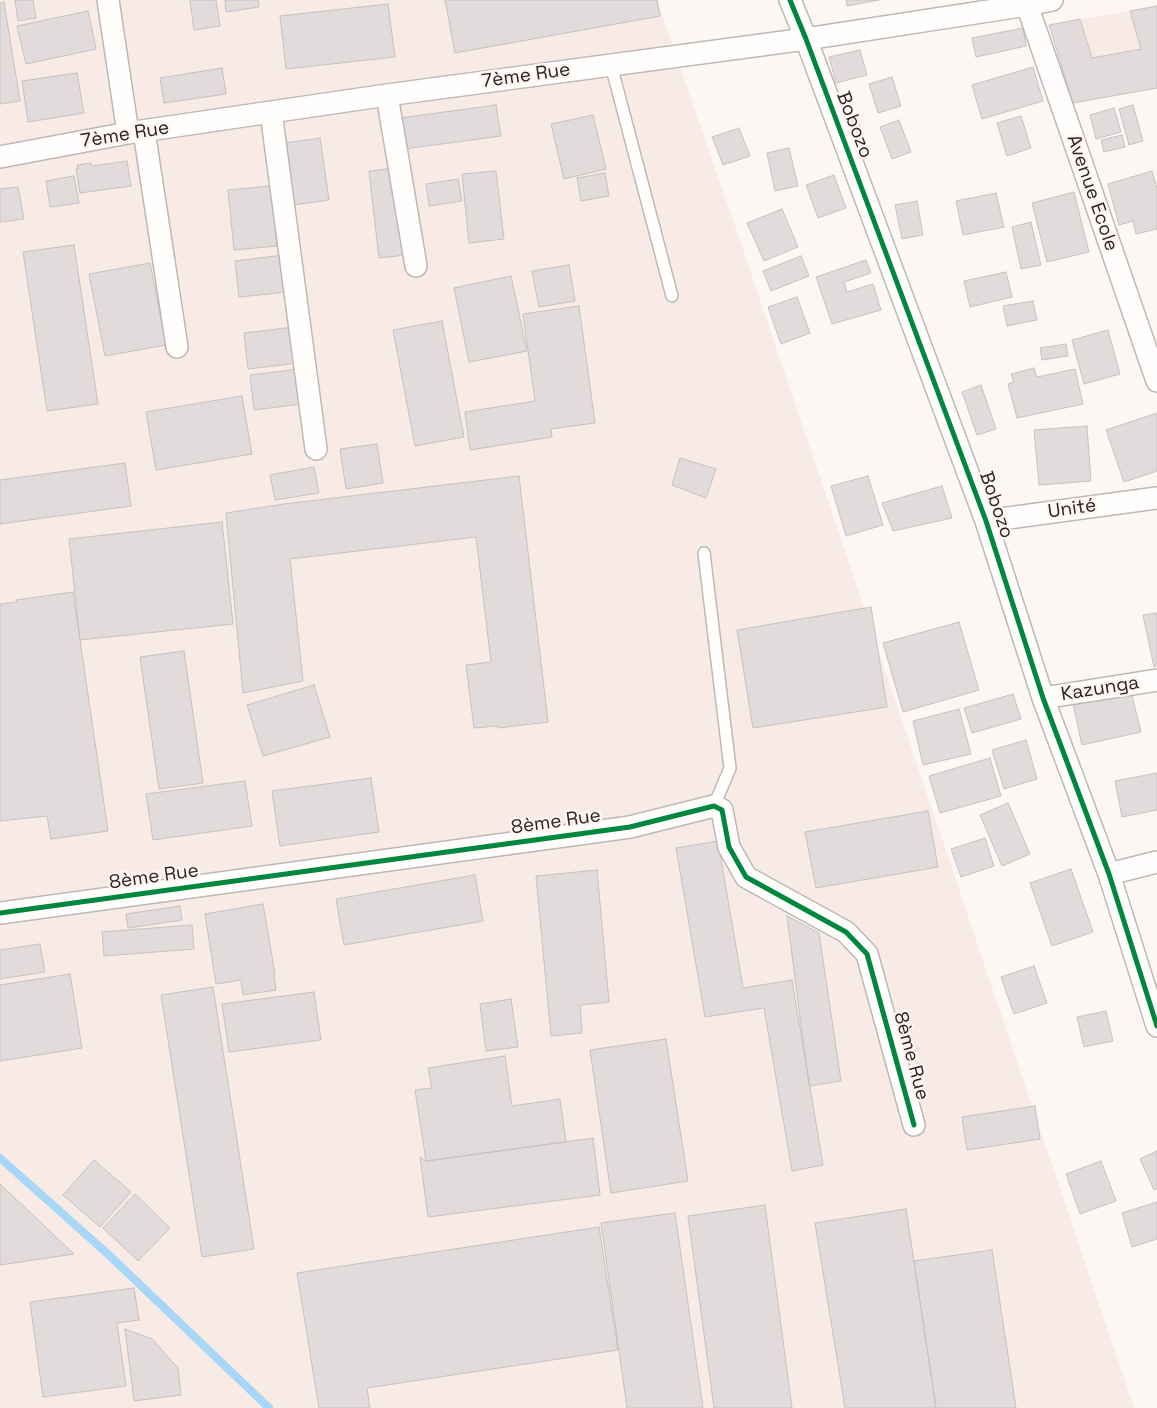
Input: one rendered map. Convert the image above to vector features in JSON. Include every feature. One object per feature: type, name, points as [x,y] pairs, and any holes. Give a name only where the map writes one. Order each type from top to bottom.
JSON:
[{"type":"street","points":[[108,0],[136,132],[177,347]]},
{"type":"street","name":"Bobozo","points":[[790,0],[986,521],[1042,698],[1109,874],[1157,1026]]},
{"type":"street","name":"7ème Rue","points":[[0,157],[136,132],[387,95],[806,39],[1052,0]]},
{"type":"street","name":"Avenue Ecole","points":[[1027,5],[1157,381]]},
{"type":"street","points":[[387,95],[416,266]]},
{"type":"street","points":[[271,112],[316,449]]},
{"type":"street","name":"Unité","points":[[986,521],[1157,498]]},
{"type":"street","name":"Kazunga","points":[[1042,698],[1157,680]]},
{"type":"street","name":"8ème Rue","points":[[0,913],[630,827],[714,806],[722,810],[729,847],[746,877],[846,932],[867,954],[914,1125]]},
{"type":"street","points":[[1109,874],[1157,862]]},
{"type":"lane","points":[[611,65],[672,296]]},
{"type":"lane","points":[[704,553],[730,768],[714,806]]},
{"type":"shaded area","points":[[0,0],[657,0],[1134,1408],[0,1408]]},
{"type":"shaded area","points":[[1157,6],[1157,88],[1073,103],[1049,25]]},
{"type":"building","points":[[15,0],[33,0],[36,18],[18,21]]},
{"type":"building","points":[[190,0],[216,0],[220,26],[194,30]]},
{"type":"building","points":[[225,0],[258,0],[259,7],[226,12]]},
{"type":"building","points":[[445,0],[657,0],[660,16],[455,53]]},
{"type":"building","points":[[846,0],[879,0],[847,6]]},
{"type":"building","points":[[4,2],[20,101],[0,104],[0,3]]},
{"type":"building","points":[[388,4],[395,57],[286,69],[280,16]]},
{"type":"building","points":[[1157,6],[1157,88],[1073,103],[1049,25],[1080,19],[1092,58],[1141,49],[1130,11]]},
{"type":"building","points":[[88,11],[96,49],[26,64],[17,26]]},
{"type":"building","points":[[1023,28],[1026,46],[976,57],[972,38]]},
{"type":"building","points":[[860,50],[867,75],[836,83],[829,57]]},
{"type":"building","points":[[1033,67],[1043,101],[982,119],[972,85]]},
{"type":"building","points":[[222,68],[226,94],[164,103],[160,78]]},
{"type":"building","points":[[77,73],[84,113],[28,122],[22,81]]},
{"type":"building","points":[[892,77],[901,106],[878,113],[869,84]]},
{"type":"building","points":[[496,105],[501,136],[404,149],[400,118]]},
{"type":"building","points":[[1133,105],[1143,141],[1129,145],[1119,109]]},
{"type":"building","points":[[1114,108],[1121,132],[1096,139],[1090,115]]},
{"type":"building","points":[[593,115],[606,169],[564,179],[551,124]]},
{"type":"building","points":[[1021,116],[1031,148],[1007,156],[997,123]]},
{"type":"building","points":[[857,118],[866,140],[855,143],[847,122]]},
{"type":"building","points":[[899,120],[911,152],[892,159],[880,127]]},
{"type":"building","points":[[739,128],[750,156],[723,165],[712,137]]},
{"type":"building","points":[[1122,135],[1125,147],[1104,152],[1101,140]]},
{"type":"building","points":[[320,138],[329,200],[293,205],[285,143]]},
{"type":"building","points":[[789,148],[798,186],[775,191],[767,153]]},
{"type":"building","points":[[127,161],[131,186],[80,193],[77,165],[91,163],[92,166]]},
{"type":"building","points":[[397,168],[406,255],[379,258],[369,171]]},
{"type":"building","points":[[496,171],[504,239],[469,243],[462,174]]},
{"type":"building","points":[[1152,171],[1157,188],[1157,229],[1136,234],[1133,221],[1119,225],[1108,184]]},
{"type":"building","points":[[605,173],[609,196],[581,201],[577,178]]},
{"type":"building","points":[[834,175],[846,208],[818,218],[806,185]]},
{"type":"building","points":[[74,176],[79,203],[50,207],[46,181]]},
{"type":"building","points":[[458,179],[462,201],[429,206],[426,184]]},
{"type":"building","points":[[271,186],[277,246],[234,250],[228,190]]},
{"type":"building","points":[[18,187],[24,219],[0,222],[0,189]]},
{"type":"building","points":[[1074,192],[1089,252],[1047,262],[1032,203]]},
{"type":"building","points":[[996,193],[1004,227],[963,235],[956,201]]},
{"type":"building","points":[[917,201],[923,235],[902,239],[895,205]]},
{"type":"building","points":[[782,209],[798,247],[764,261],[747,223]]},
{"type":"building","points":[[1031,222],[1041,265],[1021,269],[1012,227]]},
{"type":"building","points":[[74,245],[98,404],[47,411],[23,252]]},
{"type":"building","points":[[284,255],[288,292],[239,297],[235,261]]},
{"type":"building","points":[[801,256],[809,276],[771,291],[763,271]]},
{"type":"building","points":[[866,260],[871,273],[844,282],[847,292],[873,284],[881,310],[832,324],[816,277]]},
{"type":"building","points":[[150,263],[166,345],[105,356],[89,274]]},
{"type":"building","points":[[569,265],[575,301],[539,307],[532,271]]},
{"type":"building","points":[[1006,272],[1012,297],[970,307],[964,281]]},
{"type":"building","points":[[511,276],[527,351],[469,362],[454,288]]},
{"type":"building","points":[[797,297],[810,333],[781,344],[768,307]]},
{"type":"building","points":[[1033,301],[1037,320],[1007,326],[1003,306]]},
{"type":"building","points":[[579,306],[595,423],[551,429],[552,437],[470,450],[465,412],[535,401],[523,314]]},
{"type":"building","points":[[442,321],[464,437],[415,446],[393,330]]},
{"type":"building","points":[[294,327],[298,363],[248,369],[244,333]]},
{"type":"building","points":[[1108,330],[1120,374],[1084,384],[1072,340]]},
{"type":"building","points":[[1066,344],[1068,356],[1042,360],[1040,348]]},
{"type":"building","points":[[1034,368],[1037,377],[1075,369],[1083,404],[1017,418],[1008,384],[1014,382],[1011,374]]},
{"type":"building","points":[[298,369],[303,404],[254,410],[250,375]]},
{"type":"building","points":[[981,385],[996,429],[977,435],[962,392]]},
{"type":"building","points":[[242,396],[252,454],[156,470],[146,412]]},
{"type":"building","points":[[1157,413],[1157,471],[1124,482],[1106,430]]},
{"type":"building","points":[[1087,426],[1091,481],[1039,485],[1034,430]]},
{"type":"building","points":[[377,444],[383,483],[346,489],[340,449]]},
{"type":"building","points":[[680,458],[716,469],[706,498],[672,485]]},
{"type":"building","points":[[125,463],[131,506],[0,524],[0,480]]},
{"type":"building","points":[[314,467],[319,493],[275,500],[270,475]]},
{"type":"building","points":[[519,476],[548,722],[498,728],[497,726],[474,728],[466,665],[491,662],[476,537],[290,559],[303,681],[243,693],[226,513],[284,504]]},
{"type":"building","points":[[868,476],[883,525],[846,536],[831,486]]},
{"type":"building","points":[[942,486],[952,518],[893,531],[882,503]]},
{"type":"building","points":[[222,522],[233,624],[80,640],[69,539]]},
{"type":"building","points":[[73,592],[108,831],[51,839],[47,816],[0,821],[0,604]]},
{"type":"building","points":[[871,607],[887,707],[753,728],[737,630]]},
{"type":"building","points":[[1157,613],[1157,666],[1154,667],[1143,615]]},
{"type":"building","points":[[959,622],[979,690],[903,712],[883,643]]},
{"type":"building","points":[[184,651],[203,783],[159,789],[140,657]]},
{"type":"building","points":[[314,685],[330,737],[263,756],[247,705]]},
{"type":"building","points":[[1131,691],[1141,732],[1082,745],[1073,704]]},
{"type":"building","points":[[1013,694],[1021,719],[972,733],[964,708]]},
{"type":"building","points":[[959,709],[971,754],[923,765],[913,721]]},
{"type":"building","points":[[1026,740],[1037,779],[1004,789],[992,750]]},
{"type":"building","points":[[990,758],[1001,796],[940,813],[929,776]]},
{"type":"building","points":[[1157,773],[1157,810],[1122,817],[1115,781]]},
{"type":"building","points":[[371,778],[379,832],[280,846],[272,791]]},
{"type":"building","points":[[245,781],[252,826],[153,840],[146,794]]},
{"type":"building","points":[[1008,803],[1030,854],[1002,866],[980,815]]},
{"type":"building","points":[[928,811],[938,867],[816,888],[805,832]]},
{"type":"building","points":[[985,838],[994,866],[961,877],[951,849]]},
{"type":"building","points":[[718,841],[743,988],[792,980],[823,1165],[792,1171],[764,1008],[705,1017],[676,848]]},
{"type":"building","points":[[1071,869],[1093,932],[1052,946],[1030,883]]},
{"type":"building","points":[[597,870],[609,1002],[580,1005],[582,1033],[551,1036],[536,876]]},
{"type":"building","points":[[475,875],[483,921],[344,945],[336,899]]},
{"type":"building","points":[[263,904],[276,990],[243,995],[241,980],[216,984],[205,914]]},
{"type":"building","points":[[180,906],[182,920],[128,928],[126,914]]},
{"type":"building","points":[[787,916],[819,933],[841,1081],[809,1086]]},
{"type":"building","points":[[192,925],[194,949],[104,956],[102,932]]},
{"type":"building","points":[[40,944],[45,972],[0,979],[0,950]]},
{"type":"building","points":[[1034,966],[1047,1003],[1014,1014],[1001,977]]},
{"type":"building","points":[[70,974],[82,1048],[0,1061],[0,985]]},
{"type":"building","points":[[213,987],[254,1249],[202,1257],[161,995]]},
{"type":"building","points":[[314,992],[321,1040],[229,1052],[222,1004]]},
{"type":"building","points":[[511,999],[518,1047],[486,1051],[480,1004]]},
{"type":"building","points":[[1106,1011],[1113,1041],[1084,1047],[1077,1017]]},
{"type":"building","points":[[666,1039],[688,1181],[611,1193],[590,1050]]},
{"type":"building","points":[[505,1056],[512,1106],[560,1099],[566,1142],[426,1161],[415,1090],[432,1088],[428,1068]]},
{"type":"building","points":[[1035,1106],[1040,1139],[967,1150],[962,1117]]},
{"type":"building","points":[[593,1138],[600,1195],[428,1217],[420,1157],[426,1161]]},
{"type":"building","points":[[1157,1151],[1157,1188],[1154,1190],[1140,1159]]},
{"type":"building","points":[[94,1160],[131,1192],[100,1227],[63,1195]]},
{"type":"building","points":[[1101,1161],[1116,1201],[1080,1214],[1066,1174]]},
{"type":"building","points":[[0,1184],[74,1254],[0,1265]]},
{"type":"building","points":[[135,1194],[170,1228],[138,1261],[103,1228]]},
{"type":"building","points":[[1157,1202],[1157,1239],[1132,1247],[1122,1213]]},
{"type":"building","points":[[765,1205],[792,1408],[714,1408],[688,1216]]},
{"type":"building","points":[[906,1209],[936,1408],[845,1408],[815,1223]]},
{"type":"building","points":[[675,1213],[703,1408],[627,1408],[601,1223]]},
{"type":"building","points":[[599,1227],[618,1350],[367,1388],[370,1408],[319,1408],[297,1273]]},
{"type":"building","points":[[992,1250],[1016,1408],[936,1408],[914,1261]]},
{"type":"building","points":[[134,1288],[139,1320],[117,1323],[126,1386],[43,1397],[30,1302]]},
{"type":"building","points":[[125,1329],[152,1339],[178,1368],[181,1395],[134,1401]]},
{"type":"waterway","points":[[0,1158],[110,1256],[269,1408]]},
{"type":"cycle path","points":[[790,0],[986,521],[1043,698],[1109,874],[1157,1026]]},
{"type":"cycle path","points":[[0,913],[630,827],[714,806],[722,810],[729,847],[746,877],[846,932],[867,954],[914,1125]]}]
